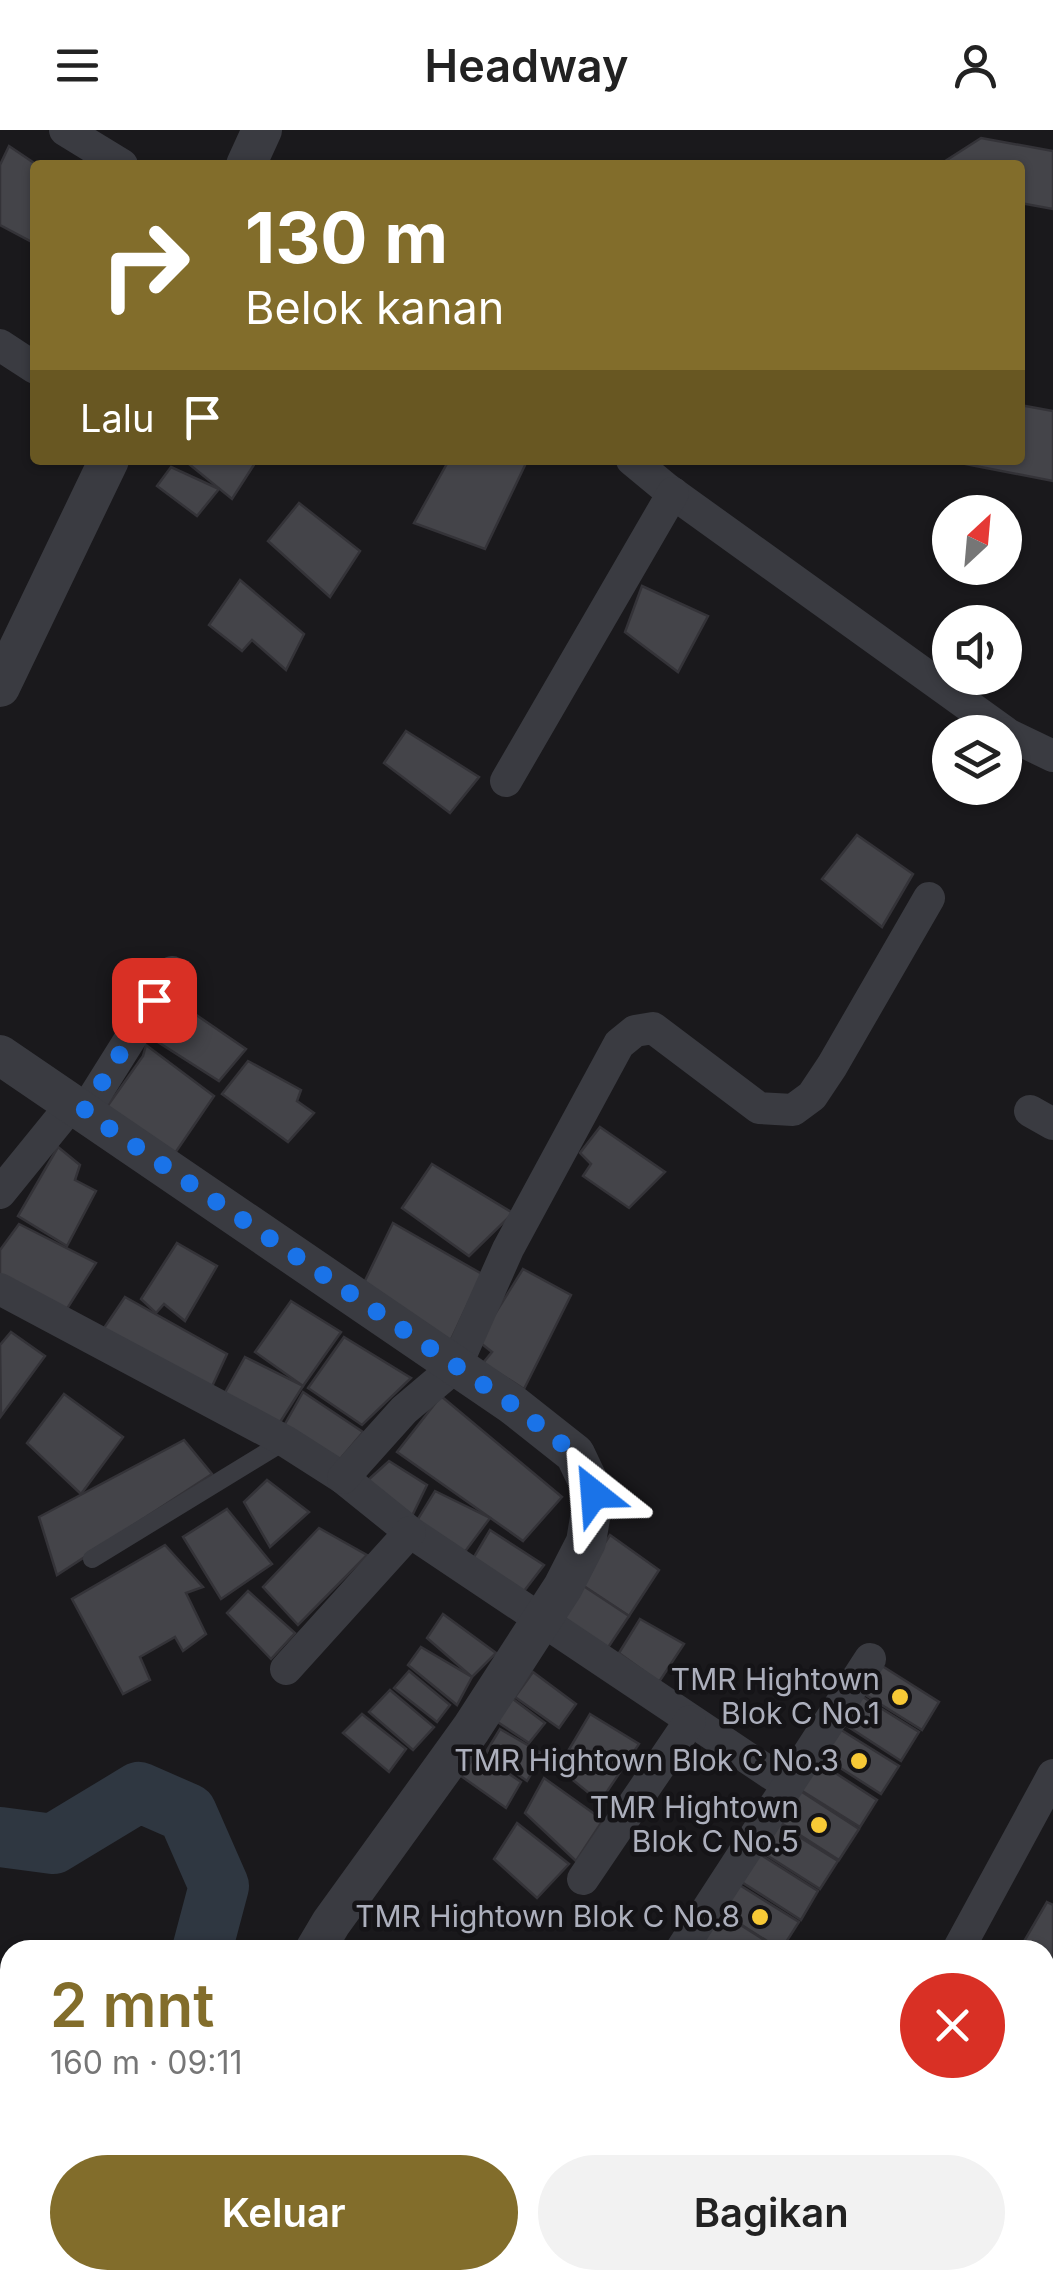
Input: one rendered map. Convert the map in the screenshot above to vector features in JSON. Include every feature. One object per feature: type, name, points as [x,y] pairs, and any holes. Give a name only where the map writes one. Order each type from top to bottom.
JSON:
[{"type":"street","points":[[64,130],[114,160]]},
{"type":"street","points":[[0,345],[30,365]]},
{"type":"street","points":[[0,687],[107,465]]},
{"type":"street","points":[[638,465],[980,715]]},
{"type":"street","points":[[506,781],[673,493]]},
{"type":"street","points":[[1022,741],[1053,756]]},
{"type":"street","points":[[343,1478],[404,1410],[456,1366],[508,1249],[619,1044],[635,1031],[653,1028],[759,1108],[793,1110],[812,1096],[832,1066],[929,898]]},
{"type":"street","points":[[0,1192],[79,1107],[172,972]]},
{"type":"street","points":[[0,1055],[513,1405],[575,1454],[594,1494],[586,1542],[541,1621],[471,1729],[321,1940]]},
{"type":"street","points":[[0,1289],[285,1441],[343,1478],[410,1532],[788,1786]]},
{"type":"street","points":[[286,1670],[410,1532]]},
{"type":"street","points":[[688,1940],[870,1658]]},
{"type":"street","points":[[582,1879],[690,1721]]},
{"type":"street","points":[[963,1940],[1053,1776]]},
{"type":"lane","points":[[92,1559],[285,1441]]},
{"type":"building","points":[[981,138],[1053,151],[1053,209],[1025,204],[1025,160],[947,160]]},
{"type":"building","points":[[9,146],[30,160],[30,241],[0,225],[0,165]]},
{"type":"building","points":[[1025,406],[1053,411],[1053,481],[971,465],[1025,465]]},
{"type":"building","points":[[190,465],[254,465],[232,499]]},
{"type":"building","points":[[446,465],[525,465],[485,549],[414,523]]},
{"type":"building","points":[[171,467],[219,489],[197,516],[157,486]]},
{"type":"building","points":[[299,503],[360,551],[330,597],[268,541]]},
{"type":"building","points":[[240,580],[304,634],[286,670],[252,640],[242,651],[209,625]]},
{"type":"building","points":[[642,586],[708,616],[678,672],[625,632]]},
{"type":"building","points":[[406,731],[479,777],[450,813],[384,763]]},
{"type":"building","points":[[857,835],[913,874],[882,927],[822,879]]},
{"type":"building","points":[[170,997],[246,1049],[219,1081],[147,1035]]},
{"type":"building","points":[[146,1045],[214,1096],[171,1159],[104,1111],[143,1056]]},
{"type":"building","points":[[248,1061],[301,1090],[297,1101],[314,1113],[288,1142],[222,1094]]},
{"type":"building","points":[[600,1127],[665,1172],[629,1208],[583,1176],[591,1164],[580,1153]]},
{"type":"building","points":[[58,1147],[80,1165],[75,1180],[96,1191],[67,1246],[18,1216]]},
{"type":"building","points":[[432,1164],[513,1213],[469,1256],[402,1208]]},
{"type":"building","points":[[393,1223],[482,1274],[447,1348],[360,1291]]},
{"type":"building","points":[[19,1224],[96,1263],[63,1315],[0,1278],[0,1250]]},
{"type":"building","points":[[177,1243],[217,1266],[185,1321],[164,1304],[156,1313],[141,1299]]},
{"type":"building","points":[[523,1269],[571,1295],[524,1389],[483,1363],[492,1352],[478,1341]]},
{"type":"building","points":[[125,1297],[227,1354],[209,1393],[100,1334]]},
{"type":"building","points":[[291,1301],[341,1332],[303,1386],[255,1352]]},
{"type":"building","points":[[11,1332],[45,1356],[1,1416],[0,1345]]},
{"type":"building","points":[[344,1337],[411,1378],[362,1425],[308,1388]]},
{"type":"building","points":[[245,1357],[303,1386],[277,1427],[222,1398]]},
{"type":"building","points":[[303,1392],[363,1432],[335,1465],[281,1431]]},
{"type":"building","points":[[64,1394],[123,1437],[81,1494],[27,1443]]},
{"type":"building","points":[[441,1396],[562,1497],[523,1541],[397,1452]]},
{"type":"building","points":[[184,1440],[212,1474],[57,1575],[39,1517]]},
{"type":"building","points":[[389,1461],[427,1485],[411,1518],[367,1481]]},
{"type":"building","points":[[267,1480],[309,1512],[270,1547],[244,1502]]},
{"type":"building","points":[[435,1491],[490,1518],[461,1557],[410,1532]]},
{"type":"building","points":[[227,1509],[272,1564],[221,1599],[183,1537]]},
{"type":"building","points":[[319,1528],[367,1555],[298,1625],[263,1587]]},
{"type":"building","points":[[490,1530],[544,1565],[521,1595],[471,1562]]},
{"type":"building","points":[[610,1535],[659,1570],[629,1616],[579,1583]]},
{"type":"building","points":[[165,1545],[203,1587],[186,1593],[206,1634],[183,1651],[175,1637],[140,1657],[150,1680],[123,1694],[72,1599]]},
{"type":"building","points":[[579,1583],[629,1616],[605,1652],[558,1622]]},
{"type":"building","points":[[248,1591],[295,1633],[271,1659],[227,1613]]},
{"type":"building","points":[[443,1614],[496,1653],[472,1677],[427,1638]]},
{"type":"building","points":[[640,1619],[684,1644],[659,1682],[619,1653]]},
{"type":"building","points":[[421,1647],[472,1677],[457,1705],[408,1665]]},
{"type":"building","name":"TMR Hightown Blok C No.1","points":[[879,1664],[939,1702],[922,1730],[861,1692]]},
{"type":"building","points":[[409,1671],[450,1705],[437,1722],[394,1688]]},
{"type":"building","points":[[533,1672],[576,1704],[559,1728],[515,1697]]},
{"type":"building","points":[[390,1690],[434,1727],[413,1750],[369,1712]]},
{"type":"building","points":[[858,1694],[919,1732],[901,1761],[841,1722]]},
{"type":"building","points":[[509,1696],[545,1723],[529,1743],[493,1719]]},
{"type":"building","points":[[362,1714],[406,1749],[389,1772],[343,1733]]},
{"type":"building","points":[[590,1714],[639,1744],[600,1802],[558,1768]]},
{"type":"building","name":"TMR Hightown Blok C No.3","points":[[838,1728],[899,1766],[881,1794],[820,1755]]},
{"type":"building","points":[[500,1729],[543,1754],[527,1781],[486,1752]]},
{"type":"building","points":[[477,1752],[521,1782],[506,1808],[461,1776]]},
{"type":"building","points":[[817,1761],[877,1800],[860,1827],[799,1789]]},
{"type":"building","points":[[544,1778],[603,1820],[576,1861],[525,1813]]},
{"type":"building","name":"TMR Hightown Blok C No.5","points":[[799,1790],[859,1829],[839,1860],[778,1821]]},
{"type":"building","points":[[517,1823],[569,1864],[537,1898],[494,1859]]},
{"type":"building","points":[[777,1823],[838,1861],[820,1889],[760,1851]]},
{"type":"building","points":[[758,1853],[818,1891],[801,1920],[740,1881]]},
{"type":"building","name":"TMR Hightown Blok C No.8","points":[[738,1884],[799,1922],[787,1940],[765,1940],[720,1911]]},
{"type":"building","points":[[1047,1902],[1053,1905],[1053,1940],[1025,1940]]},
{"type":"building","points":[[720,1912],[764,1940],[703,1940]]},
{"type":"waterway","points":[[0,1837],[53,1844],[139,1792],[187,1813],[219,1886],[205,1940]]},
{"type":"place","name":"TMR Hightown Blok C No.1","points":[[900,1697]]},
{"type":"place","name":"TMR Hightown Blok C No.3","points":[[859,1761]]},
{"type":"place","name":"TMR Hightown Blok C No.5","points":[[819,1825]]},
{"type":"place","name":"TMR Hightown Blok C No.8","points":[[760,1917]]},
{"type":"route","points":[[154,1000],[84,1111],[513,1405],[575,1454],[594,1494]]}]
